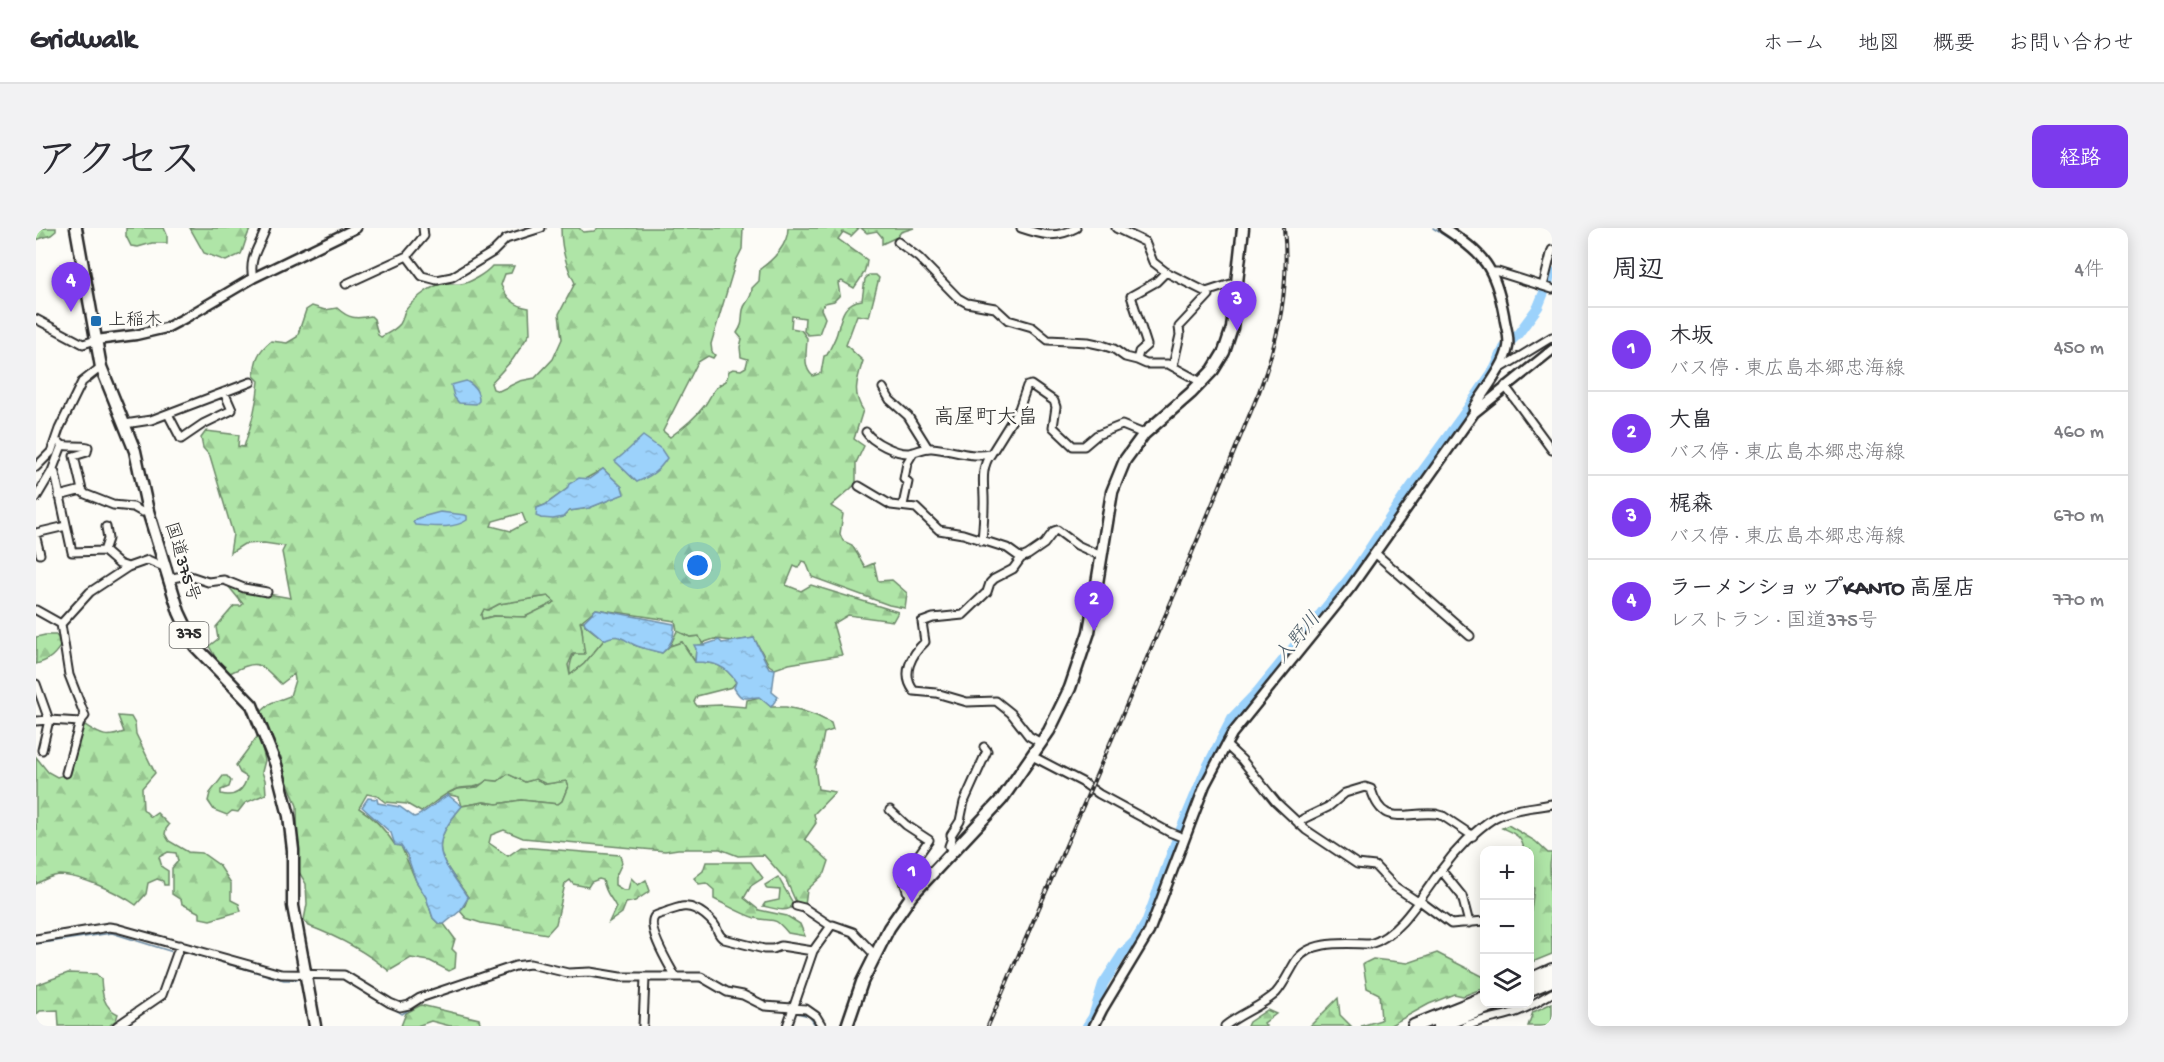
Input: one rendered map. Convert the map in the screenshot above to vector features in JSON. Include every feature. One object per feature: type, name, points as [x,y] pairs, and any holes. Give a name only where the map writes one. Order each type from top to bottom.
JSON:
[{"type":"highway","points":[[1534,978],[1552,970]]},
{"type":"highway","points":[[1534,987],[1552,980]]},
{"type":"highway","points":[[1414,1026],[1480,1000]]},
{"type":"highway","points":[[1439,1026],[1485,1008]]},
{"type":"main road","name":"国道375号","points":[[76,228],[101,366],[135,451],[148,511],[179,612],[195,646],[252,705],[276,765],[289,816],[293,850],[293,906],[315,1026]]},
{"type":"main road","points":[[847,1026],[862,982],[889,928],[912,895],[1002,799],[1041,743],[1070,688],[1089,632],[1112,492],[1125,460],[1144,435],[1213,370],[1227,344],[1232,328],[1243,228]]},
{"type":"street","points":[[253,278],[251,270],[254,253],[266,228]]},
{"type":"street","points":[[36,319],[82,344],[166,328],[253,278],[356,228]]},
{"type":"street","points":[[346,284],[407,256],[424,236],[423,228]]},
{"type":"street","points":[[407,256],[422,276],[436,280],[452,278],[493,252],[506,239],[541,228]]},
{"type":"street","points":[[1021,228],[1053,236],[1063,235],[1076,228]]},
{"type":"street","points":[[1116,228],[1145,242],[1153,262],[1166,272],[1208,292],[1238,282]]},
{"type":"street","points":[[1444,228],[1475,250],[1486,262],[1493,272],[1502,303],[1508,344],[1498,370],[1474,408],[1474,413]]},
{"type":"street","points":[[898,242],[919,258],[958,298],[967,303],[995,308],[1008,320],[1032,327],[1048,340],[1102,345],[1114,349],[1125,357],[1146,364],[1173,366],[1201,382]]},
{"type":"street","points":[[1543,286],[1552,250]]},
{"type":"street","points":[[1137,360],[1139,352],[1147,345],[1131,296],[1156,282],[1166,272]]},
{"type":"street","points":[[1493,272],[1552,289]]},
{"type":"street","points":[[1173,366],[1180,334],[1179,327],[1209,295],[1208,292]]},
{"type":"street","points":[[1498,370],[1552,337]]},
{"type":"street","points":[[1094,1026],[1149,932],[1180,836],[1226,745],[1247,714],[1314,633],[1375,553],[1474,413],[1552,350]]},
{"type":"street","points":[[36,466],[51,452],[54,438],[82,382],[101,366]]},
{"type":"street","points":[[125,424],[151,420],[250,382]]},
{"type":"street","points":[[982,541],[984,507],[982,475],[987,459],[1019,409],[1027,386],[1031,385],[1054,401],[1056,407],[1053,428],[1073,446],[1084,446],[1097,435],[1122,424],[1144,435]]},
{"type":"street","points":[[1505,386],[1552,450]]},
{"type":"street","points":[[883,388],[890,400],[908,416],[928,448]]},
{"type":"street","points":[[168,414],[181,439],[203,424],[232,410],[224,392]]},
{"type":"street","points":[[866,432],[876,442],[897,452],[913,453],[928,448],[975,456],[991,454]]},
{"type":"street","points":[[54,438],[66,447],[76,445],[88,447],[87,452],[74,456],[82,490]]},
{"type":"street","points":[[36,498],[52,471],[62,445]]},
{"type":"street","points":[[903,505],[908,482],[904,479],[905,471],[913,453]]},
{"type":"street","points":[[52,471],[55,473],[72,552],[104,551],[119,564],[128,567]]},
{"type":"street","points":[[859,486],[891,505],[912,506],[921,511],[933,527],[939,530],[1007,548],[1021,558]]},
{"type":"street","points":[[59,496],[82,490],[103,502],[122,507],[133,507],[142,512],[148,511]]},
{"type":"street","points":[[36,533],[66,526]]},
{"type":"street","points":[[104,551],[108,539],[106,527]]},
{"type":"street","points":[[1041,743],[1029,736],[1011,713],[996,701],[973,703],[936,693],[914,691],[908,673],[912,656],[925,642],[922,622],[933,618],[963,615],[987,592],[990,583],[1000,574],[1013,569],[1021,558],[1044,544],[1054,531],[1057,530],[1077,545],[1101,556]]},
{"type":"street","points":[[36,538],[40,554]]},
{"type":"street","points":[[1375,553],[1470,636]]},
{"type":"street","points":[[61,624],[90,592],[128,567],[148,560],[164,567]]},
{"type":"street","points":[[168,579],[187,575],[208,582],[224,580],[244,588],[267,592]]},
{"type":"street","points":[[36,610],[61,624]]},
{"type":"street","points":[[61,624],[69,675],[86,716],[80,722],[66,773]]},
{"type":"street","points":[[36,684],[49,720],[42,750]]},
{"type":"street","points":[[36,721],[80,722]]},
{"type":"street","points":[[1226,745],[1242,760],[1276,802],[1299,824],[1357,864],[1375,866],[1394,886],[1451,924],[1480,922]]},
{"type":"street","points":[[952,851],[949,846],[951,834],[960,821],[964,802],[987,751],[984,747]]},
{"type":"street","points":[[1032,756],[1180,836]]},
{"type":"street","points":[[1299,824],[1302,819],[1328,807],[1345,794],[1365,787],[1371,789],[1375,804],[1384,813],[1394,815],[1436,814],[1443,816],[1473,836]]},
{"type":"street","points":[[1225,1026],[1278,991],[1297,958],[1306,952],[1329,944],[1375,942],[1393,930],[1419,901],[1441,870],[1473,836],[1492,820],[1512,811],[1552,804]]},
{"type":"street","points":[[890,810],[906,825],[929,840],[903,877],[907,891],[912,895]]},
{"type":"street","points":[[1441,870],[1462,896],[1469,923]]},
{"type":"street","points":[[675,976],[657,940],[652,921],[656,915],[683,906],[690,906],[706,916],[724,939],[764,949],[781,946],[813,951]]},
{"type":"street","points":[[796,906],[804,908],[831,926],[853,932],[875,955]]},
{"type":"street","points":[[787,1026],[813,951],[831,926]]},
{"type":"street","points":[[36,939],[109,927],[281,974],[344,975],[400,1007],[483,976],[530,964],[568,973],[590,972],[645,980],[675,976],[701,977],[727,992],[743,995],[765,1006],[792,1011],[806,1009],[816,1016],[822,1026]]},
{"type":"street","points":[[117,1026],[162,995],[180,945]]},
{"type":"street","points":[[643,1026],[645,980]]},
{"type":"street","points":[[1534,1004],[1552,993]]},
{"type":"street","points":[[1466,1026],[1484,1018],[1515,1012],[1520,1008]]},
{"type":"green space","points":[[36,228],[56,228],[56,231],[36,240]]},
{"type":"green space","points":[[126,228],[164,228],[167,243],[131,246],[126,236]]},
{"type":"green space","points":[[190,228],[251,228],[241,254],[226,261],[204,253]]},
{"type":"green space","points":[[561,228],[579,228],[583,232],[594,231],[598,228],[743,228],[742,249],[736,261],[711,344],[715,355],[713,358],[708,356],[698,362],[663,431],[670,437],[689,423],[701,410],[715,389],[726,381],[729,371],[746,367],[748,359],[741,357],[742,339],[737,333],[743,310],[752,288],[759,281],[760,269],[779,252],[788,228],[859,228],[851,236],[843,232],[838,239],[867,260],[859,281],[854,288],[842,281],[838,283],[840,295],[834,301],[825,303],[821,309],[825,318],[819,334],[808,335],[804,331],[805,318],[792,316],[791,328],[801,330],[807,338],[806,358],[810,373],[813,376],[821,373],[824,356],[827,355],[835,338],[847,307],[862,300],[865,279],[869,275],[876,275],[879,278],[869,317],[857,315],[846,345],[863,361],[857,380],[857,392],[863,410],[854,439],[864,446],[856,463],[856,484],[831,506],[843,514],[840,534],[843,541],[852,545],[865,567],[874,563],[878,581],[892,580],[907,593],[905,608],[889,605],[812,577],[806,562],[802,561],[798,568],[794,566],[786,585],[801,591],[811,585],[898,612],[893,621],[848,615],[833,624],[842,655],[789,664],[775,669],[769,665],[754,638],[734,641],[714,639],[702,643],[699,636],[690,637],[677,631],[675,621],[596,609],[580,622],[585,654],[573,654],[568,665],[570,675],[584,664],[610,636],[625,637],[634,645],[662,653],[670,646],[682,642],[695,662],[723,668],[736,682],[732,687],[697,696],[694,702],[697,706],[746,707],[747,700],[760,697],[771,707],[800,710],[831,723],[833,730],[824,733],[815,767],[818,789],[835,792],[814,814],[816,823],[805,839],[829,861],[825,873],[807,890],[805,906],[796,902],[786,880],[764,855],[738,856],[720,849],[665,851],[523,838],[504,830],[491,835],[489,843],[508,856],[521,847],[620,855],[622,863],[615,878],[615,885],[628,890],[631,878],[638,885],[646,880],[650,891],[635,901],[626,903],[622,913],[609,922],[616,907],[603,880],[591,882],[588,887],[573,884],[570,880],[565,884],[556,924],[547,934],[481,923],[466,918],[460,911],[468,897],[444,862],[441,852],[444,833],[451,821],[462,806],[484,802],[497,804],[521,800],[558,804],[562,801],[568,786],[566,781],[546,784],[536,779],[525,782],[508,774],[498,781],[487,780],[478,786],[454,790],[421,812],[407,804],[385,802],[377,796],[367,794],[359,808],[379,824],[395,845],[401,846],[416,881],[426,897],[433,918],[439,924],[444,924],[455,939],[452,949],[456,953],[455,968],[449,971],[430,961],[411,958],[389,971],[361,951],[309,926],[304,920],[307,904],[306,884],[298,870],[297,806],[281,757],[275,750],[261,712],[271,703],[290,696],[295,680],[294,674],[281,684],[258,665],[247,666],[230,673],[217,660],[209,646],[218,639],[216,627],[234,606],[243,604],[229,587],[291,598],[282,552],[285,546],[264,543],[244,544],[230,553],[233,534],[210,456],[203,448],[201,438],[206,431],[239,435],[238,446],[244,447],[257,398],[259,381],[254,376],[258,356],[271,341],[287,343],[297,337],[306,310],[312,306],[325,310],[337,308],[353,317],[371,316],[378,335],[381,337],[398,326],[408,307],[429,289],[441,284],[469,282],[492,266],[514,266],[511,273],[505,274],[501,285],[512,301],[529,308],[530,333],[513,359],[491,383],[493,389],[499,391],[520,381],[535,378],[553,359],[562,339],[559,314],[575,283],[565,257]],"holes":[[[626,453],[637,482],[616,461]],[[603,469],[622,487],[623,494],[589,508],[569,511],[563,517],[541,518],[537,508]],[[522,513],[526,523],[511,531],[491,526],[493,521]],[[548,596],[555,602],[525,617],[494,616],[482,619],[484,609],[488,610],[499,604]]]},
{"type":"green space","points":[[861,228],[914,228],[901,232],[897,237],[882,244],[882,237],[877,231],[867,233]]},
{"type":"green space","points":[[548,596],[556,602],[525,617],[494,616],[482,619],[484,609],[488,610],[499,604]]},
{"type":"green space","points":[[584,621],[585,625],[604,640],[584,664],[570,675],[572,660],[582,637],[580,622]]},
{"type":"green space","points":[[677,631],[690,637],[699,636],[704,645],[699,645],[696,649],[695,662],[682,642],[670,646]]},
{"type":"green space","points":[[56,635],[62,643],[52,656],[36,664],[36,637]]},
{"type":"green space","points":[[118,716],[131,717],[135,724],[136,734],[155,773],[142,788],[143,809],[151,817],[157,813],[169,825],[165,834],[169,841],[188,852],[202,853],[219,865],[231,883],[231,900],[239,904],[241,911],[210,920],[200,918],[200,913],[182,904],[181,900],[172,894],[172,868],[178,861],[176,853],[168,852],[159,857],[162,867],[168,871],[168,885],[164,885],[163,881],[157,879],[148,883],[146,894],[136,905],[120,895],[77,878],[59,875],[36,884],[36,757],[48,772],[57,777],[67,774],[81,729],[85,725],[108,735],[124,732]]},
{"type":"green space","points":[[257,737],[260,739],[265,760],[262,772],[266,794],[245,803],[238,812],[232,811],[227,815],[214,810],[208,801],[210,793],[223,776],[227,776],[231,781],[229,787],[221,790],[221,794],[235,794],[244,786],[247,777],[240,773],[236,765]]},
{"type":"green space","points":[[508,774],[525,782],[536,779],[546,784],[566,781],[568,786],[562,801],[558,804],[521,800],[462,806],[459,797],[446,794],[458,789],[478,787],[487,780],[498,781]]},
{"type":"green space","points":[[1508,825],[1535,841],[1548,853],[1552,853],[1550,865],[1552,954],[1534,961],[1534,846],[1523,846],[1517,836],[1502,828]]},
{"type":"green space","points":[[706,862],[751,862],[763,878],[751,886],[744,898],[759,910],[787,916],[800,924],[805,936],[788,933],[776,921],[750,916],[714,899],[714,890],[706,883],[699,884],[694,878],[703,871]]},
{"type":"green space","points":[[778,877],[794,905],[791,908],[780,910],[763,906],[765,903],[779,900],[780,890],[767,889],[765,885]]},
{"type":"green space","points":[[1437,953],[1480,975],[1480,990],[1463,996],[1454,994],[1429,1004],[1389,1026],[1361,1026],[1381,1020],[1379,994],[1367,988],[1363,964],[1373,959],[1408,963]]},
{"type":"green space","points":[[68,973],[96,974],[101,979],[106,1004],[118,1014],[116,1020],[109,1026],[59,1026],[58,1010],[40,1011],[36,1015],[36,985]]},
{"type":"green space","points":[[1338,998],[1340,1015],[1351,1026],[1310,1026]]},
{"type":"green space","points":[[1552,1003],[1552,1026],[1528,1026],[1533,1012]]},
{"type":"green space","points":[[421,1005],[479,1019],[481,1026],[450,1026],[431,1021],[417,1026],[401,1026],[406,1013]]},
{"type":"green space","points":[[1267,1010],[1276,1014],[1264,1023],[1266,1026],[1247,1026],[1249,1022]]},
{"type":"water","points":[[466,381],[477,391],[479,401],[476,404],[459,403],[454,397],[451,385]]},
{"type":"water","points":[[643,436],[661,449],[667,458],[654,473],[637,482],[615,461]]},
{"type":"water","points":[[603,469],[622,487],[624,494],[589,508],[569,511],[563,517],[553,519],[536,516],[537,508],[567,489],[569,484],[579,478],[589,479]]},
{"type":"water","points":[[440,512],[465,515],[467,520],[442,527],[415,525],[413,522],[418,518]]},
{"type":"water","points":[[596,609],[674,624],[672,640],[662,653],[614,636],[604,640],[584,621]]},
{"type":"water","points":[[754,638],[769,668],[775,669],[772,692],[778,697],[771,707],[759,697],[740,696],[734,688],[736,682],[723,668],[713,664],[695,662],[694,645],[704,645],[719,640],[722,643]]},
{"type":"water","points":[[448,795],[462,806],[444,833],[441,852],[444,862],[468,898],[460,911],[444,924],[439,924],[433,918],[407,855],[401,846],[395,845],[391,833],[362,807],[368,798],[377,799],[378,803],[400,807],[414,817]]},
{"type":"waterway","points":[[1433,228],[1470,252],[1488,276]]},
{"type":"waterway","name":"入野川","points":[[1087,1026],[1093,1017],[1103,984],[1146,923],[1176,841],[1207,767],[1232,718],[1258,691],[1352,575],[1403,498],[1495,368],[1504,348],[1518,334],[1538,307],[1552,273]]},
{"type":"waterway","points":[[1491,283],[1499,310]]},
{"type":"waterway","points":[[1503,330],[1504,346]]},
{"type":"waterway","points":[[36,944],[112,933],[173,952]]},
{"type":"waterway","points":[[182,951],[284,980],[297,980]]},
{"type":"waterway","points":[[390,1006],[402,1014],[421,1002],[519,969],[528,968],[565,975]]},
{"type":"waterway","points":[[582,976],[619,980]]},
{"type":"waterway","points":[[310,978],[343,979],[352,984]]},
{"type":"waterway","points":[[630,980],[643,981]]},
{"type":"waterway","points":[[648,981],[682,980]]},
{"type":"waterway","points":[[692,980],[701,982],[726,995]]},
{"type":"waterway","points":[[739,998],[763,1009],[789,1012]]},
{"type":"waterway","points":[[793,1012],[809,1016],[816,1026]]},
{"type":"railway","points":[[988,1026],[1259,392],[1272,352],[1281,311],[1285,270],[1284,228]]},
{"type":"place","name":"ラーメンショップKANTO 高屋店","points":[[71,312]]},
{"type":"place","name":"上稲木","points":[[96,321]]},
{"type":"place","name":"梶森","points":[[1237,331]]},
{"type":"place","name":"大畠","points":[[1094,631]]},
{"type":"place","name":"木坂","points":[[912,903]]},
{"type":"district","name":"高屋町大畠","points":[[986,419]]}]
